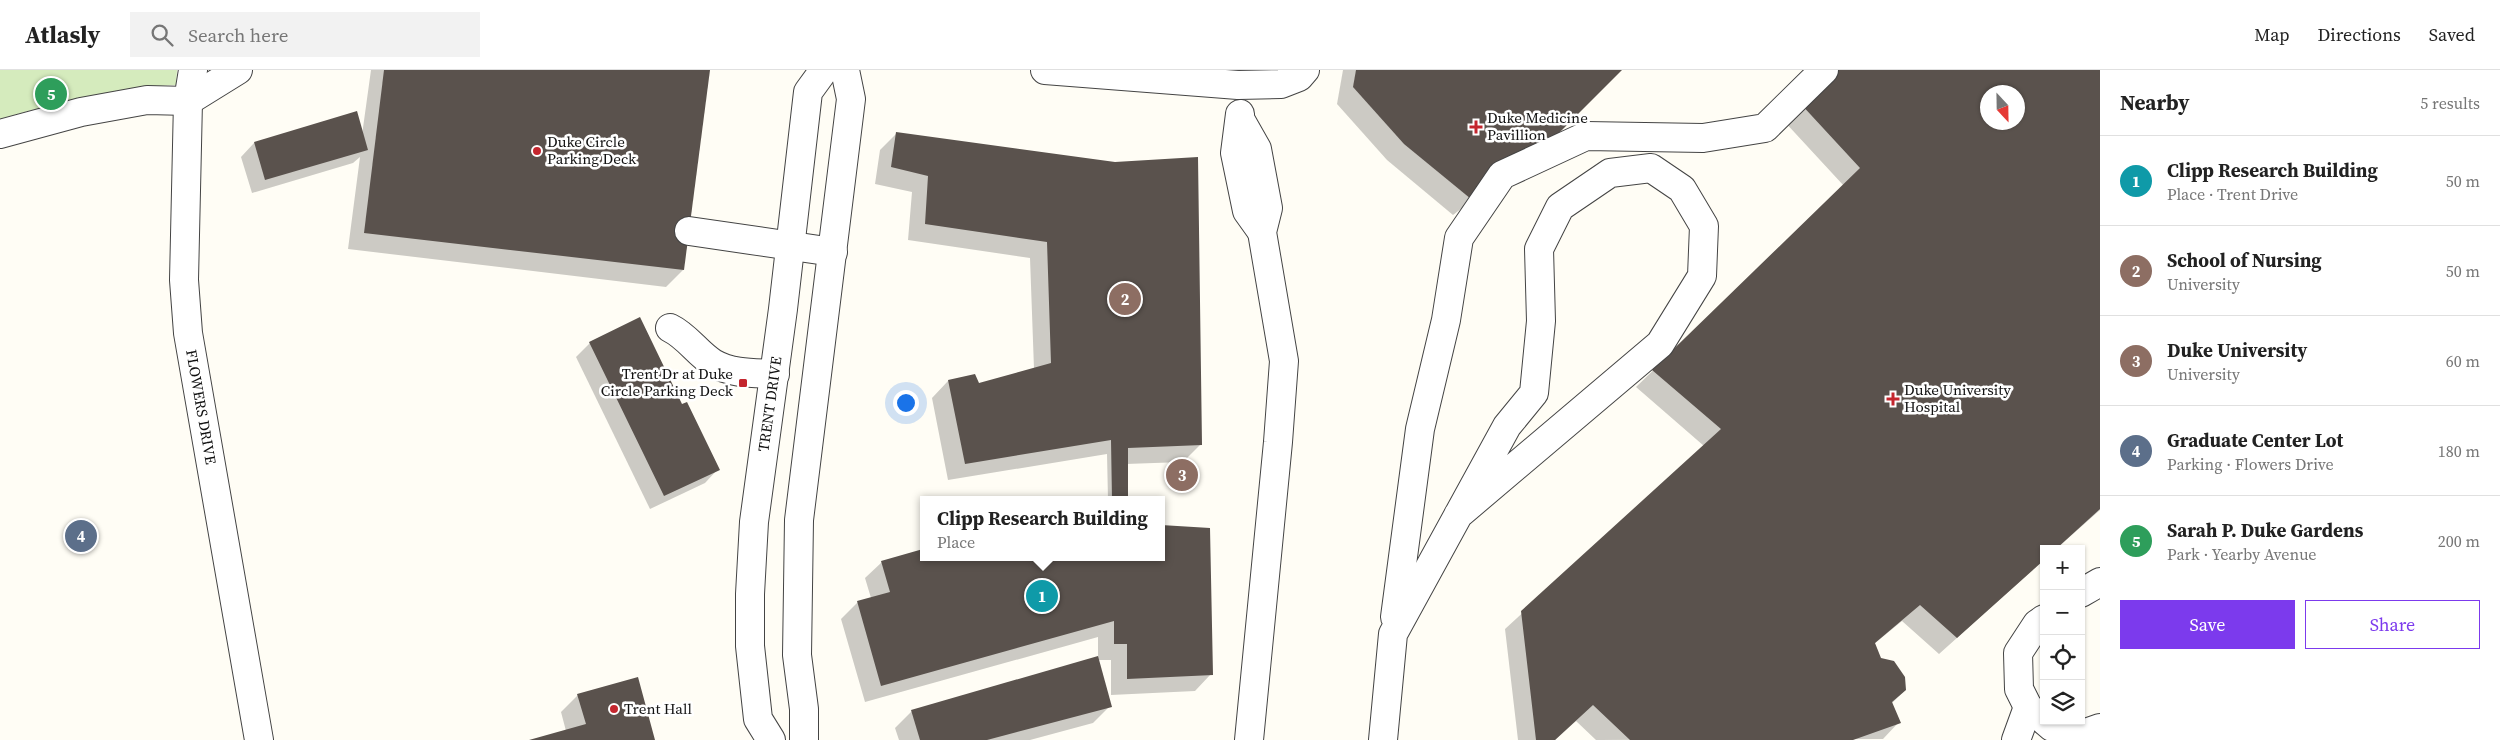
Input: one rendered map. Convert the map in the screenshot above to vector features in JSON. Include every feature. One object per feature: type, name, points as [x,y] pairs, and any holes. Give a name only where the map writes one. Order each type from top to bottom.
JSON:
[{"type":"street","name":"FLOWERS DRIVE","points":[[193,70],[188,101],[184,280],[188,333],[259,740]]},
{"type":"street","points":[[0,134],[81,112],[147,100],[188,101],[238,70]]},
{"type":"street","name":"TRENT DRIVE","points":[[771,740],[758,719],[750,646],[750,594],[754,522],[808,92],[824,70]]},
{"type":"street","points":[[804,740],[804,709],[798,655],[799,520],[851,99],[845,70]]},
{"type":"street","points":[[1045,70],[1282,84],[1298,77],[1305,70]]},
{"type":"street","points":[[1383,740],[1393,634],[1420,429],[1446,320],[1459,238],[1502,175],[1586,136],[1703,138],[1765,128],[1824,70]]},
{"type":"street","points":[[1225,80],[1240,119],[1235,153],[1247,211],[1262,232],[1284,360],[1278,442],[1249,740]]},
{"type":"street","points":[[1393,634],[1458,515],[1507,426],[1534,393],[1541,321],[1539,249],[1560,207],[1610,173],[1651,168],[1682,189],[1704,226],[1702,276],[1660,344],[1458,515]]},
{"type":"street","points":[[689,231],[833,252]]},
{"type":"street","points":[[670,328],[678,332],[712,362],[734,372],[774,374]]},
{"type":"street","points":[[2085,591],[2100,582]]},
{"type":"street","points":[[2040,622],[2018,653],[2019,690],[2039,716],[2052,727],[2080,734],[2100,728]]},
{"type":"street","points":[[2016,740],[2039,716]]},
{"type":"green space","points":[[0,70],[177,70],[176,85],[109,92],[0,119]]},
{"type":"building","name":"Duke Circle Parking Deck","points":[[384,70],[710,70],[684,270],[364,233]]},
{"type":"building","name":"Duke Medicine Pavillion","points":[[1356,70],[1622,70],[1512,180],[1471,199],[1404,144],[1353,87]]},
{"type":"building","name":"Duke University Hospital","points":[[1833,70],[2100,70],[2100,509],[2060,545],[2040,545],[2040,564],[1957,638],[1920,605],[1875,643],[1881,658],[1894,661],[1905,677],[1906,690],[1892,702],[1901,723],[1853,740],[1630,740],[1593,705],[1555,740],[1536,740],[1521,611],[1721,429],[1652,370],[1860,168],[1799,102]]},
{"type":"building","points":[[357,111],[368,150],[265,180],[254,142]]},
{"type":"building","points":[[896,132],[1115,162],[1198,157],[1202,445],[1128,448],[1128,496],[1112,496],[1111,440],[965,464],[948,380],[975,374],[979,383],[1051,363],[1047,242],[925,224],[928,176],[891,167]]},
{"type":"building","points":[[640,317],[682,404],[687,402],[720,470],[664,496],[589,342]]},
{"type":"building","points":[[1165,525],[1210,528],[1213,675],[1127,679],[1127,644],[1114,644],[1114,621],[881,686],[857,601],[890,592],[881,561],[920,550],[920,561],[1165,561]]},
{"type":"building","points":[[1098,656],[1112,707],[987,740],[920,740],[911,710]]},
{"type":"building","name":"Trent Hall","points":[[638,677],[655,740],[529,740],[586,724],[577,694]]},
{"type":"place","name":"Sarah P. Duke Gardens","points":[[51,94]]},
{"type":"place","name":"Duke Medicine Pavillion","points":[[1476,127]]},
{"type":"place","name":"Duke Circle Parking Deck","points":[[537,151]]},
{"type":"place","name":"School of Nursing","points":[[1125,299]]},
{"type":"place","name":"Trent Dr at Duke Circle Parking Deck","points":[[743,383]]},
{"type":"place","name":"Duke University Hospital","points":[[1893,399]]},
{"type":"place","name":"Duke University","points":[[1182,475]]},
{"type":"place","name":"Graduate Center Lot","points":[[81,536]]},
{"type":"place","name":"Clipp Research Building","points":[[1042,596]]},
{"type":"place","name":"Trent Hall","points":[[614,709]]}]
